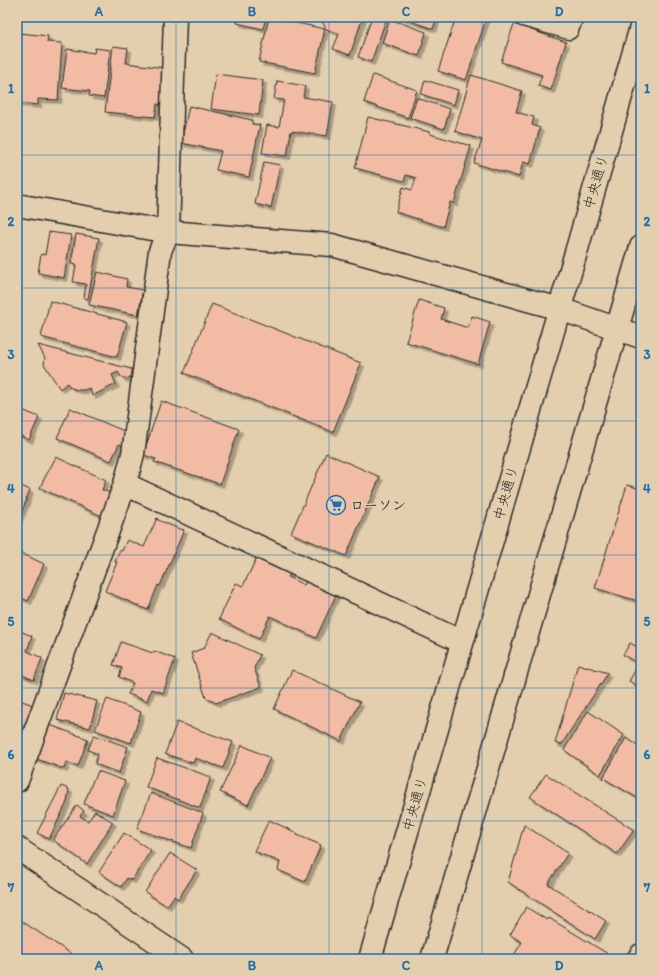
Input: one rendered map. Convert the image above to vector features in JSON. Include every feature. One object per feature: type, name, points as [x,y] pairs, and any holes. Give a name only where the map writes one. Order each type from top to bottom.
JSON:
[{"type":"main road","points":[[17,781],[125,484],[133,454],[160,251],[168,232],[175,17]]},
{"type":"main road","name":"中央通り","points":[[370,959],[641,27]]},
{"type":"main road","points":[[17,205],[168,232],[332,245],[560,309],[641,337]]},
{"type":"main road","points":[[432,959],[641,247]]},
{"type":"main road","points":[[125,484],[462,642]]},
{"type":"main road","points":[[17,848],[182,959]]},
{"type":"main road","points":[[638,959],[641,955]]},
{"type":"lane","points":[[523,17],[570,30],[574,17]]},
{"type":"building","points":[[238,17],[266,17],[263,29],[237,23]]},
{"type":"building","points":[[269,17],[325,29],[315,73],[259,62]]},
{"type":"building","points":[[320,17],[363,17],[350,55],[333,49],[339,34],[326,29]]},
{"type":"building","points":[[372,17],[387,17],[371,62],[358,57]]},
{"type":"building","points":[[399,17],[437,17],[433,29]]},
{"type":"building","points":[[456,17],[478,17],[486,19],[466,80],[438,71]]},
{"type":"building","points":[[390,19],[426,32],[419,56],[382,43]]},
{"type":"building","points":[[514,24],[566,42],[551,90],[538,86],[542,75],[501,62]]},
{"type":"building","points":[[19,33],[48,36],[47,42],[62,43],[58,100],[38,99],[38,105],[17,103],[17,56]]},
{"type":"building","points":[[113,46],[128,48],[126,63],[165,68],[161,105],[157,104],[155,117],[105,112]]},
{"type":"building","points":[[95,48],[110,50],[104,98],[89,96],[90,91],[62,88],[67,49],[94,53]]},
{"type":"building","points":[[216,74],[263,80],[259,115],[211,109]]},
{"type":"building","points":[[373,75],[417,90],[408,118],[364,102]]},
{"type":"building","points":[[471,75],[522,91],[516,112],[534,117],[532,125],[540,128],[530,164],[523,162],[519,177],[474,163],[482,140],[455,131]]},
{"type":"building","points":[[425,80],[458,90],[454,105],[421,94]]},
{"type":"building","points":[[277,81],[305,86],[303,97],[333,102],[327,136],[291,131],[287,156],[262,153],[267,125],[279,127],[284,100],[274,99]]},
{"type":"building","points":[[417,98],[450,109],[444,129],[410,118]]},
{"type":"building","points":[[189,106],[252,120],[252,124],[260,125],[249,177],[216,170],[221,151],[181,143]]},
{"type":"building","points":[[368,117],[430,132],[430,134],[471,146],[454,203],[450,202],[443,227],[396,212],[403,187],[412,190],[416,178],[406,175],[404,181],[355,168]]},
{"type":"building","points":[[264,162],[280,165],[271,208],[255,204]]},
{"type":"building","points":[[49,232],[71,235],[64,278],[38,273],[41,254],[45,255]]},
{"type":"building","points":[[76,234],[99,238],[88,299],[84,298],[86,284],[73,282],[76,265],[71,264]]},
{"type":"building","points":[[97,272],[127,279],[126,287],[143,290],[138,315],[89,305]]},
{"type":"building","points":[[419,300],[444,308],[441,319],[468,328],[472,316],[490,322],[478,364],[406,342]]},
{"type":"building","points":[[50,301],[127,322],[117,357],[41,337]]},
{"type":"building","points":[[212,304],[361,363],[333,432],[184,373]]},
{"type":"building","points":[[38,345],[139,371],[127,379],[122,378],[118,372],[112,375],[116,384],[92,396],[90,388],[78,390],[71,388],[67,383],[60,389],[44,364],[45,358]]},
{"type":"building","points":[[161,401],[239,429],[220,484],[154,462],[156,459],[143,455]]},
{"type":"building","points":[[17,408],[39,417],[29,440],[17,434]]},
{"type":"building","points":[[70,408],[131,434],[126,447],[119,444],[111,461],[57,438]]},
{"type":"building","name":"ローソン","points":[[326,453],[380,477],[346,556],[291,533]]},
{"type":"building","points":[[56,457],[106,480],[102,490],[114,494],[104,517],[40,488]]},
{"type":"building","points":[[17,484],[30,490],[17,522]]},
{"type":"building","points":[[627,485],[641,489],[641,602],[595,588]]},
{"type":"building","points":[[157,518],[158,520],[184,530],[148,610],[105,591],[117,562],[115,562],[120,550],[122,551],[127,540],[144,547]]},
{"type":"building","points":[[17,551],[44,564],[28,601],[17,596]]},
{"type":"building","points":[[257,557],[291,573],[288,577],[304,585],[307,580],[336,595],[316,638],[270,616],[259,639],[219,619],[236,583],[243,586]]},
{"type":"building","points":[[17,630],[32,636],[27,651],[42,658],[34,680],[17,673]]},
{"type":"building","points":[[212,632],[260,655],[254,668],[261,687],[216,703],[206,698],[191,653],[204,648]]},
{"type":"building","points":[[121,642],[153,653],[154,651],[175,659],[163,693],[151,689],[147,701],[128,694],[133,683],[119,677],[122,668],[113,665]]},
{"type":"building","points":[[630,643],[641,649],[641,688],[629,681],[639,664],[623,655]]},
{"type":"building","points":[[578,664],[608,673],[561,745],[555,743]]},
{"type":"building","points":[[292,670],[360,702],[341,741],[274,709]]},
{"type":"building","points":[[64,693],[97,701],[90,728],[57,720]]},
{"type":"building","points":[[17,699],[33,705],[18,740],[17,739]]},
{"type":"building","points":[[107,699],[141,712],[131,743],[95,730]]},
{"type":"building","points":[[588,711],[624,735],[600,775],[564,750]]},
{"type":"building","points":[[177,722],[233,742],[223,768],[195,758],[193,763],[165,754]]},
{"type":"building","points":[[47,724],[88,739],[78,766],[66,762],[64,769],[34,758]]},
{"type":"building","points":[[94,735],[128,747],[119,773],[95,764],[98,754],[88,750]]},
{"type":"building","points":[[626,738],[641,747],[641,800],[603,778]]},
{"type":"building","points":[[242,745],[270,758],[248,805],[220,792]]},
{"type":"building","points":[[157,758],[211,777],[200,808],[146,787]]},
{"type":"building","points":[[98,771],[125,781],[113,815],[84,804]]},
{"type":"building","points":[[546,774],[634,830],[617,854],[530,797]]},
{"type":"building","points":[[61,786],[69,789],[67,802],[49,839],[37,833]]},
{"type":"building","points":[[151,793],[203,813],[191,848],[137,829]]},
{"type":"building","points":[[77,805],[84,811],[80,816],[88,821],[95,811],[113,822],[87,864],[53,840]]},
{"type":"building","points":[[269,820],[297,833],[297,835],[321,845],[305,882],[278,870],[280,862],[254,851]]},
{"type":"building","points":[[524,825],[568,853],[548,884],[606,921],[595,939],[508,882]]},
{"type":"building","points":[[124,833],[151,850],[132,880],[127,878],[121,887],[99,872]]},
{"type":"building","points":[[170,853],[197,870],[178,899],[174,896],[167,906],[145,892]]},
{"type":"building","points":[[526,907],[547,920],[549,918],[613,957],[611,959],[520,959],[514,955],[522,942],[510,935]]},
{"type":"building","points":[[17,918],[73,955],[70,959],[17,959]]},
{"type":"place","name":"ローソン","points":[[336,505]]}]
